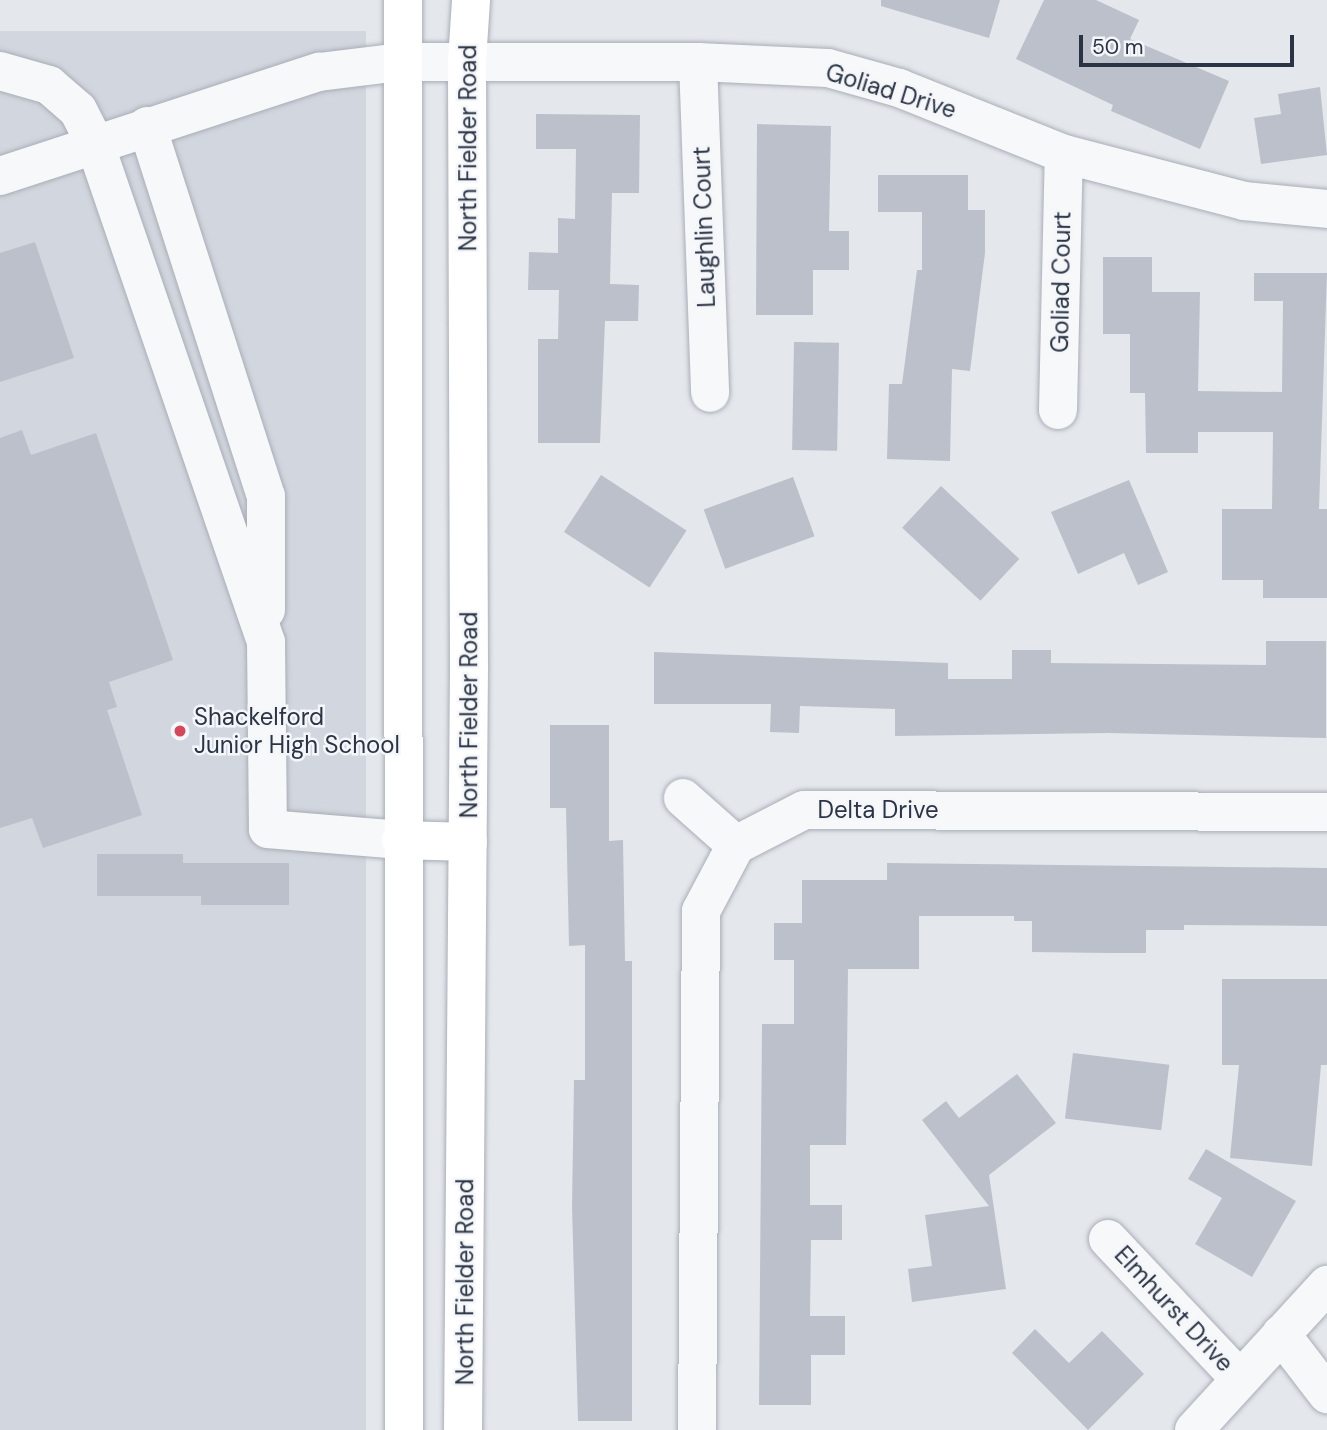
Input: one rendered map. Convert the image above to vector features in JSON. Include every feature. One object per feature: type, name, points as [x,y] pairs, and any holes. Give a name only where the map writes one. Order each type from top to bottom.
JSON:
[{"type":"main road","points":[[403,0],[400,62],[404,1430]]},
{"type":"main road","name":"North Fielder Road","points":[[463,1430],[468,842],[467,61],[471,0]]},
{"type":"main road","points":[[401,840],[468,842]]},
{"type":"street","name":"Goliad Drive","points":[[0,176],[319,72],[400,62],[597,65],[698,62],[828,68],[899,88],[1064,153],[1244,201],[1327,209]]},
{"type":"street","name":"Laughlin Court","points":[[698,62],[709,393]]},
{"type":"street","points":[[0,71],[49,85],[78,110],[94,144],[266,642]]},
{"type":"street","points":[[147,126],[266,496],[268,828],[401,840]]},
{"type":"street","name":"Goliad Court","points":[[1058,411],[1064,153]]},
{"type":"street","points":[[683,797],[737,845],[701,911],[697,1430]]},
{"type":"street","name":"Delta Drive","points":[[737,845],[804,810],[1327,812]]},
{"type":"street","name":"Elmhurst Drive","points":[[1108,1239],[1240,1379]]},
{"type":"street","name":"Elmhurst Drive","points":[[1194,1430],[1327,1285]]},
{"type":"street","points":[[1281,1334],[1327,1394]]},
{"type":"shaded area","name":"Shackelford Junior High School","points":[[0,31],[366,31],[366,1430],[0,1430]]},
{"type":"building","points":[[881,0],[1000,0],[989,38],[881,6]]},
{"type":"building","points":[[1044,0],[1096,0],[1139,20],[1130,39],[1229,81],[1200,149],[1111,111],[1113,105],[1016,59]]},
{"type":"building","points":[[1320,87],[1327,155],[1261,164],[1254,118],[1281,114],[1278,94]]},
{"type":"building","points":[[536,114],[640,115],[639,193],[612,193],[610,284],[639,285],[638,321],[605,321],[600,443],[538,443],[538,339],[558,339],[559,290],[528,290],[529,252],[558,253],[558,218],[575,219],[576,149],[536,149]]},
{"type":"building","points":[[757,124],[831,126],[829,231],[849,231],[849,270],[813,270],[813,315],[756,315]]},
{"type":"building","points":[[878,175],[968,175],[968,210],[985,210],[985,253],[970,371],[952,369],[950,461],[887,459],[889,384],[902,384],[917,270],[922,270],[922,212],[878,212]]},
{"type":"building","points":[[35,242],[74,358],[0,382],[0,253]]},
{"type":"building","points":[[1103,257],[1152,257],[1152,292],[1200,292],[1198,391],[1282,392],[1283,301],[1254,301],[1254,273],[1327,273],[1319,509],[1327,509],[1327,598],[1263,598],[1263,580],[1222,580],[1222,509],[1272,509],[1273,432],[1198,432],[1198,453],[1146,453],[1145,393],[1130,393],[1130,334],[1103,334]]},
{"type":"building","points":[[794,342],[839,343],[837,451],[792,450]]},
{"type":"building","points":[[22,430],[31,455],[96,433],[173,660],[109,682],[117,707],[107,710],[142,815],[43,848],[32,818],[0,828],[0,438]]},
{"type":"building","points":[[601,475],[687,531],[650,588],[564,532]]},
{"type":"building","points":[[793,477],[815,536],[725,569],[704,509]]},
{"type":"building","points":[[1129,480],[1168,572],[1138,585],[1124,553],[1078,574],[1051,512]]},
{"type":"building","points":[[941,486],[1019,559],[980,601],[902,528]]},
{"type":"building","points":[[1266,641],[1326,641],[1326,738],[1109,733],[895,736],[895,709],[800,706],[799,733],[770,732],[771,704],[654,704],[654,652],[948,663],[948,679],[1012,679],[1012,650],[1051,650],[1051,663],[1266,665]]},
{"type":"building","points":[[550,725],[609,725],[609,841],[623,840],[625,961],[632,961],[632,1421],[578,1421],[572,1206],[574,1080],[585,1080],[585,945],[569,946],[566,808],[550,808]]},
{"type":"building","points":[[97,854],[183,854],[183,863],[289,863],[289,905],[201,905],[201,896],[97,896]]},
{"type":"building","points":[[887,863],[1327,868],[1327,926],[1184,925],[1184,930],[1146,930],[1146,953],[1032,952],[1032,921],[1014,921],[1014,916],[919,916],[919,969],[848,969],[846,1145],[810,1145],[810,1205],[842,1205],[842,1240],[811,1240],[810,1316],[845,1316],[845,1355],[811,1355],[811,1405],[759,1405],[762,1024],[794,1024],[794,960],[774,960],[774,923],[802,923],[802,880],[887,880]]},
{"type":"building","points":[[1222,979],[1327,979],[1327,1065],[1321,1065],[1312,1166],[1230,1158],[1239,1065],[1222,1065]]},
{"type":"building","points":[[1073,1053],[1169,1065],[1161,1130],[1065,1119]]},
{"type":"building","points":[[1017,1074],[1056,1123],[989,1175],[1006,1289],[912,1302],[908,1269],[932,1266],[925,1215],[989,1206],[922,1120],[946,1101],[959,1118]]},
{"type":"building","points":[[1206,1149],[1296,1201],[1252,1277],[1195,1244],[1222,1198],[1188,1179]]},
{"type":"building","points":[[1035,1329],[1069,1363],[1102,1331],[1144,1374],[1088,1430],[1012,1353]]},
{"type":"place","name":"Shackelford Junior High School","points":[[180,731]]}]
